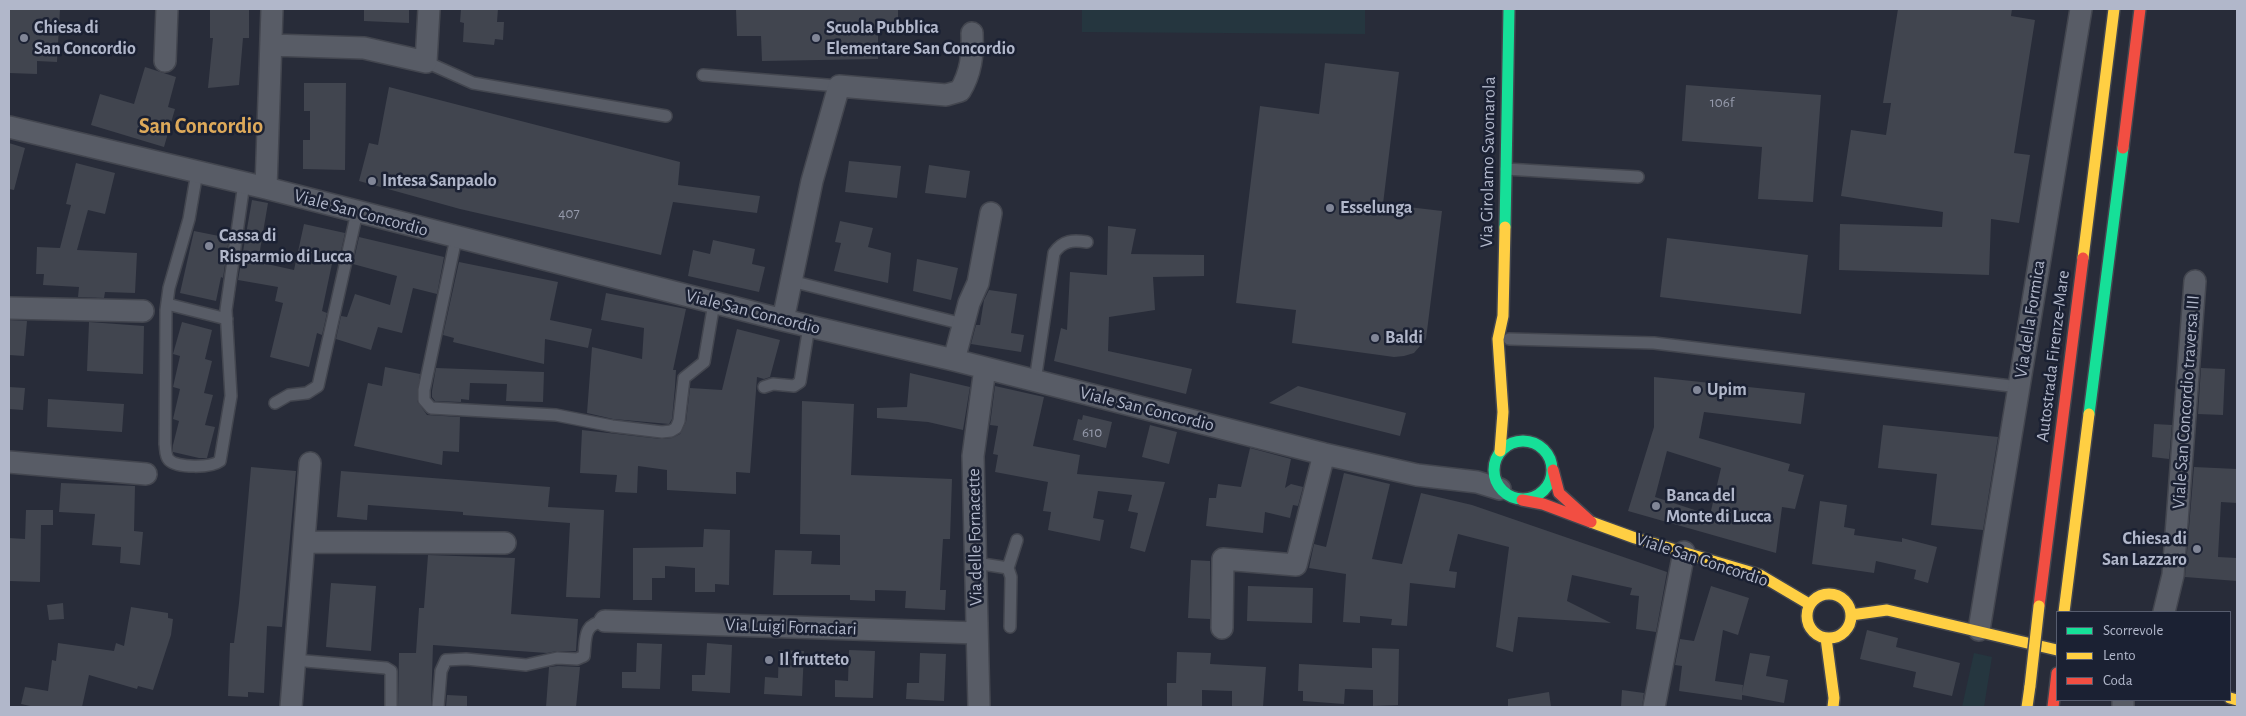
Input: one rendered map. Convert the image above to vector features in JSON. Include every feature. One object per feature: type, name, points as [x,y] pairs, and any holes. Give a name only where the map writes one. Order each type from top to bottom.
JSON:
[{"type":"main road","name":"Via Girolamo Savonarola","points":[[1500,451],[1503,412],[1498,339],[1503,316],[1509,9]]},
{"type":"main road","name":"Autostrada Firenze-Mare","points":[[2027,707],[2114,9]]},
{"type":"main road","points":[[2065,610],[2140,9]]},
{"type":"main road","name":"Via Girolamo Savonarola","points":[[1503,316],[1509,339],[1513,381]]},
{"type":"main road","points":[[1500,489],[1496,482],[1494,466],[1500,451],[1508,445],[1527,441],[1522,426]]},
{"type":"main road","name":"Viale San Concordio","points":[[1527,441],[1540,446],[1545,451],[1553,470],[1559,493],[1591,522]]},
{"type":"main road","points":[[1522,500],[1531,499],[1545,490],[1553,470]]},
{"type":"main road","name":"Viale San Concordio","points":[[1500,489],[1506,495],[1543,504],[1591,522],[1760,575],[1809,604]]},
{"type":"main road","points":[[1834,594],[1846,602],[1851,615],[1846,629],[1834,638],[1826,638],[1813,632],[1808,626],[1806,611],[1809,604],[1820,595],[1834,594]]},
{"type":"main road","points":[[1851,615],[1887,610],[2056,650]]},
{"type":"main road","points":[[1826,638],[1834,698],[1833,707]]},
{"type":"main road","points":[[2053,707],[2056,682]]},
{"type":"street","points":[[165,61],[167,9]]},
{"type":"street","points":[[266,188],[272,9]]},
{"type":"street","points":[[271,45],[364,48],[426,62],[429,9]]},
{"type":"street","name":"Via della Formica","points":[[1978,630],[2081,9]]},
{"type":"street","points":[[783,320],[812,181],[839,86],[946,95],[960,91],[968,78],[973,51],[972,33]]},
{"type":"street","name":"Viale San Concordio","points":[[9,127],[266,188],[714,303],[954,360],[1324,454],[1417,475],[1477,482],[1500,489]]},
{"type":"street","points":[[954,360],[969,303],[978,283],[990,213]]},
{"type":"street","name":"Viale San Concordio traversa III","points":[[2164,611],[2173,575],[2195,281]]},
{"type":"street","points":[[9,308],[143,311]]},
{"type":"street","name":"Via delle Fornacette","points":[[979,707],[973,456],[985,368]]},
{"type":"street","points":[[1222,628],[1223,559],[1296,565],[1324,454]]},
{"type":"street","points":[[9,462],[146,474]]},
{"type":"street","points":[[290,707],[310,463]]},
{"type":"street","points":[[305,542],[505,543]]},
{"type":"street","points":[[1654,707],[1684,552]]},
{"type":"street","name":"Via Luigi Fornaciari","points":[[605,621],[977,633]]},
{"type":"lane","points":[[426,62],[473,83],[666,116]]},
{"type":"lane","points":[[703,75],[839,86]]},
{"type":"lane","points":[[1506,169],[1638,177]]},
{"type":"lane","points":[[197,172],[189,220],[166,304],[166,444],[167,456],[172,462],[204,467],[211,466],[220,461],[231,396],[227,319],[228,296],[244,183]]},
{"type":"lane","points":[[275,402],[289,395],[307,393],[318,386],[357,212]]},
{"type":"lane","points":[[456,238],[424,390],[424,400],[431,408],[556,415],[612,426],[662,432],[671,431],[676,428],[680,421],[684,378],[704,362],[714,303]]},
{"type":"lane","points":[[1035,381],[1054,253],[1059,246],[1066,242],[1073,240],[1087,242]]},
{"type":"lane","points":[[791,281],[955,322],[961,329]]},
{"type":"lane","points":[[166,304],[227,319]]},
{"type":"lane","points":[[764,387],[773,384],[794,386],[800,382],[809,326]]},
{"type":"lane","points":[[1509,339],[1654,343],[2019,387]]},
{"type":"lane","points":[[1010,627],[1011,577],[1008,568],[1017,540]]},
{"type":"lane","points":[[976,563],[1008,568]]},
{"type":"lane","points":[[438,707],[441,671],[446,660],[466,659],[526,665],[557,658],[577,659],[584,656],[588,629],[593,622],[605,621]]},
{"type":"lane","points":[[294,660],[386,668],[391,671],[391,707]]},
{"type":"shaded area","points":[[1082,9],[1365,9],[1365,34],[1082,32]]},
{"type":"shaded area","points":[[1974,653],[1992,657],[1984,707],[1962,707]]},
{"type":"building","name":"Chiesa di San Concordio","points":[[9,9],[60,9],[57,62],[37,61],[37,74],[9,73]]},
{"type":"building","points":[[210,9],[249,9],[249,38],[243,38],[239,85],[208,88],[213,38],[210,38]]},
{"type":"building","points":[[364,9],[409,9],[409,23],[364,21]]},
{"type":"building","points":[[461,9],[498,9],[497,22],[504,22],[503,40],[495,39],[494,45],[463,42],[464,23],[460,22]]},
{"type":"building","points":[[736,9],[898,9],[898,30],[878,30],[878,59],[762,61],[761,36],[737,36]]},
{"type":"building","points":[[1898,9],[2012,9],[2011,16],[2035,20],[2014,153],[2030,155],[2019,223],[1991,219],[1989,275],[1839,270],[1840,224],[1942,227],[1943,212],[1841,196],[1851,130],[1886,135],[1891,103],[1883,103]]},
{"type":"building","name":"Esselunga","points":[[1325,63],[1399,72],[1383,204],[1442,211],[1426,339],[1414,353],[1404,356],[1394,357],[1292,343],[1296,310],[1236,303],[1260,106],[1319,114]]},
{"type":"building","points":[[145,67],[176,77],[168,107],[175,109],[164,147],[91,125],[100,94],[134,104]]},
{"type":"building","points":[[304,83],[346,83],[345,170],[303,169],[303,140],[310,140],[310,111],[304,111]]},
{"type":"building","points":[[1686,85],[1821,95],[1813,202],[1758,199],[1762,147],[1682,141]]},
{"type":"building","points":[[389,87],[680,162],[678,185],[760,196],[757,213],[673,202],[661,255],[460,209],[359,181],[369,143],[378,145]]},
{"type":"building","points":[[9,143],[25,148],[14,190],[9,189]]},
{"type":"building","points":[[849,161],[901,166],[897,198],[845,192]]},
{"type":"building","points":[[76,163],[115,173],[105,214],[88,210],[77,250],[137,253],[135,293],[105,292],[104,298],[78,297],[79,287],[43,285],[44,274],[36,274],[37,247],[60,248],[71,205],[66,204]]},
{"type":"building","points":[[929,165],[970,171],[966,198],[925,193]]},
{"type":"building","points":[[252,200],[268,203],[258,262],[294,270],[304,224],[345,233],[339,260],[333,259],[322,311],[327,313],[322,335],[317,333],[309,367],[270,357],[283,303],[275,301],[278,287],[238,280]]},
{"type":"building","points":[[840,221],[873,228],[868,247],[891,253],[888,283],[834,271],[841,243],[835,242]]},
{"type":"building","points":[[1108,226],[1136,229],[1131,254],[1204,255],[1204,276],[1153,277],[1155,310],[1109,317],[1108,351],[1192,369],[1186,394],[1054,361],[1061,328],[1067,330],[1070,272],[1107,275]]},
{"type":"building","points":[[194,231],[229,238],[223,278],[221,277],[216,301],[180,293]]},
{"type":"building","points":[[359,237],[444,257],[437,294],[413,288],[402,333],[378,327],[371,350],[336,339],[341,316],[347,317],[355,294],[390,305],[397,276],[353,264]]},
{"type":"building","points":[[1667,238],[1808,255],[1801,314],[1660,297]]},
{"type":"building","points":[[713,240],[755,249],[752,264],[765,267],[759,292],[688,276],[693,250],[710,254]]},
{"type":"building","points":[[917,259],[958,268],[951,300],[913,291]]},
{"type":"building","points":[[459,262],[558,282],[550,320],[592,329],[588,348],[545,339],[544,364],[453,342],[454,338],[443,335]]},
{"type":"building","points":[[989,290],[1017,294],[1011,333],[1024,335],[1021,352],[971,344],[976,325],[980,325],[984,300]]},
{"type":"building","points":[[606,293],[686,309],[673,370],[676,370],[675,387],[672,419],[669,424],[613,419],[587,413],[592,347],[642,359],[644,328],[601,320]]},
{"type":"building","points":[[9,320],[27,321],[24,356],[9,355]]},
{"type":"building","points":[[89,322],[144,326],[143,374],[87,371]]},
{"type":"building","points":[[182,322],[212,330],[205,359],[212,361],[204,393],[213,395],[205,425],[215,427],[207,458],[173,452],[179,421],[173,419],[180,389],[173,387],[180,356],[173,354]]},
{"type":"building","points":[[737,329],[780,340],[770,377],[764,379],[757,377],[750,473],[736,472],[736,494],[667,490],[667,470],[638,466],[637,493],[615,492],[617,475],[580,473],[582,430],[661,439],[672,438],[680,434],[686,422],[690,388],[722,390]]},
{"type":"building","points":[[385,367],[420,374],[417,401],[427,415],[460,417],[459,452],[443,451],[442,465],[354,446],[368,383],[382,386]]},
{"type":"building","points":[[436,368],[544,372],[543,402],[506,401],[507,384],[470,383],[469,400],[461,399],[461,402],[435,401],[432,397],[432,391]]},
{"type":"building","points":[[2201,368],[2225,369],[2223,415],[2198,414]]},
{"type":"building","points":[[910,373],[970,387],[963,430],[928,422],[877,418],[877,408],[907,407]]},
{"type":"building","points":[[1654,377],[1805,393],[1801,424],[1704,412],[1699,438],[1790,464],[1788,471],[1804,475],[1795,509],[1782,507],[1776,553],[1628,511],[1654,427]],"holes":[[[1667,451],[1721,468],[1710,515],[1655,497]]]},
{"type":"building","points":[[995,386],[1044,397],[1033,446],[1080,455],[1077,474],[1165,482],[1145,552],[1130,548],[1138,513],[1128,511],[1132,495],[1098,491],[1093,518],[1104,520],[1100,541],[1048,530],[1051,512],[1043,511],[1048,482],[995,472],[998,455],[993,454],[998,426],[990,425]]},
{"type":"building","points":[[1298,386],[1406,413],[1400,436],[1269,403]]},
{"type":"building","points":[[9,387],[25,388],[23,410],[9,409]]},
{"type":"building","points":[[48,399],[124,404],[122,432],[47,427]]},
{"type":"building","points":[[802,401],[854,404],[851,475],[952,479],[950,539],[943,539],[940,590],[946,590],[945,610],[905,608],[906,591],[875,590],[875,601],[850,600],[850,595],[773,595],[775,550],[812,551],[811,564],[840,565],[840,535],[800,534]]},
{"type":"building","points":[[1083,415],[1112,422],[1106,448],[1073,440],[1078,419],[1082,420]]},
{"type":"building","points":[[2154,424],[2172,425],[2169,459],[2152,457]]},
{"type":"building","points":[[1150,425],[1177,432],[1169,464],[1142,457]]},
{"type":"building","points":[[1883,425],[1998,437],[1983,530],[1931,525],[1937,474],[1878,468]]},
{"type":"building","points":[[1250,448],[1291,459],[1285,488],[1291,484],[1303,487],[1298,506],[1293,505],[1290,518],[1265,512],[1263,533],[1206,526],[1209,498],[1216,498],[1218,484],[1241,487]]},
{"type":"building","points":[[251,467],[296,471],[282,627],[267,626],[264,693],[248,692],[248,697],[228,696],[230,643],[234,643],[239,603]]},
{"type":"building","points":[[2194,467],[2237,469],[2237,503],[2221,502],[2218,557],[2237,558],[2237,581],[2185,577]]},
{"type":"building","points":[[341,471],[550,487],[548,507],[604,510],[600,598],[566,597],[570,523],[463,515],[463,512],[368,505],[367,520],[337,517]]},
{"type":"building","points":[[1344,473],[1390,484],[1372,559],[1402,564],[1421,493],[1472,505],[1667,572],[1656,632],[1636,629],[1639,596],[1630,595],[1632,588],[1572,575],[1567,601],[1611,623],[1518,617],[1513,652],[1496,647],[1509,547],[1458,534],[1449,571],[1457,572],[1455,588],[1410,583],[1407,626],[1391,625],[1392,619],[1360,616],[1360,623],[1343,622],[1346,574],[1309,568],[1314,544],[1326,547]]},
{"type":"building","points":[[61,483],[135,486],[134,531],[143,532],[140,565],[120,563],[121,547],[92,545],[95,514],[59,512]]},
{"type":"building","points":[[1820,501],[1847,505],[1844,527],[1855,529],[1854,535],[1902,542],[1902,538],[1937,547],[1928,583],[1914,579],[1916,570],[1876,561],[1874,573],[1812,564]]},
{"type":"building","points":[[26,510],[53,510],[53,525],[41,525],[40,582],[9,581],[9,538],[25,539]]},
{"type":"building","points":[[704,529],[730,530],[729,585],[715,584],[715,592],[695,592],[695,568],[665,566],[665,578],[652,578],[652,600],[633,600],[633,548],[703,547]]},
{"type":"building","points":[[428,555],[515,558],[511,614],[578,619],[576,651],[547,653],[433,645],[431,707],[398,707],[399,653],[416,653],[419,608],[424,608]]},
{"type":"building","points":[[1191,560],[1210,561],[1210,619],[1188,618]]},
{"type":"building","points":[[331,583],[376,586],[371,651],[326,647]]},
{"type":"building","points":[[1248,586],[1313,588],[1312,623],[1247,621]]},
{"type":"building","points":[[1711,586],[1749,598],[1738,635],[1723,630],[1715,681],[1743,685],[1742,693],[1750,653],[1770,656],[1766,676],[1788,680],[1784,703],[1742,695],[1742,700],[1679,691],[1682,666],[1675,665],[1680,639],[1694,641]]},
{"type":"building","points":[[63,603],[64,619],[49,620],[47,605]]},
{"type":"building","points":[[131,607],[168,613],[168,618],[173,619],[171,635],[153,690],[138,686],[137,689],[89,675],[82,707],[35,707],[21,704],[25,687],[48,691],[52,660],[56,661],[58,643],[114,651],[116,643],[124,646]]},
{"type":"building","points":[[1867,630],[1898,638],[1896,647],[1960,663],[1952,696],[1913,687],[1916,672],[1860,659]]},
{"type":"building","points":[[637,643],[662,644],[660,689],[622,688],[622,672],[636,672]]},
{"type":"building","points":[[707,643],[732,645],[730,693],[692,691],[692,675],[705,675]]},
{"type":"building","points":[[1372,648],[1399,649],[1398,705],[1373,706],[1373,690],[1345,689],[1344,704],[1303,701],[1303,691],[1298,691],[1299,664],[1372,668]]},
{"type":"building","points":[[779,650],[804,651],[802,696],[764,694],[765,677],[778,678]]},
{"type":"building","points":[[849,650],[875,651],[873,698],[835,697],[835,680],[848,681]]},
{"type":"building","points":[[1177,652],[1211,653],[1210,664],[1266,667],[1263,707],[1232,707],[1232,691],[1202,690],[1202,707],[1167,707],[1167,683],[1176,683]]},
{"type":"building","points":[[920,653],[946,654],[944,701],[906,699],[907,683],[919,683]]},
{"type":"building","points":[[549,667],[580,667],[576,707],[546,707]]},
{"type":"building","points":[[1622,690],[1644,693],[1642,707],[1621,707]]},
{"type":"building","points":[[1549,692],[1551,707],[1508,707],[1508,699]]},
{"type":"building","points":[[447,695],[467,696],[467,707],[446,707]]},
{"type":"traffic: fast","points":[[1505,227],[1509,9]]},
{"type":"traffic: fast","points":[[2089,414],[2123,148]]},
{"type":"traffic: fast","points":[[1517,441],[1529,441],[1544,449],[1552,464],[1552,470],[1552,476],[1544,491],[1529,499],[1517,499],[1502,491],[1494,476],[1494,464],[1502,449],[1517,441]]},
{"type":"traffic: slow","points":[[2083,258],[2114,9]]},
{"type":"traffic: slow","points":[[1500,451],[1503,412],[1498,339],[1503,316],[1505,227]]},
{"type":"traffic: slow","points":[[2064,611],[2089,414]]},
{"type":"traffic: slow","points":[[1591,522],[1635,538],[1760,575],[1809,604]]},
{"type":"traffic: slow","points":[[1833,594],[1845,600],[1850,607],[1851,616],[1850,625],[1845,632],[1838,637],[1825,638],[1817,635],[1810,628],[1807,612],[1810,604],[1817,597],[1833,594]]},
{"type":"traffic: slow","points":[[2030,686],[2039,606]]},
{"type":"traffic: slow","points":[[1851,615],[1887,610],[2056,650]]},
{"type":"traffic: slow","points":[[1826,638],[1834,698],[1833,707]]},
{"type":"traffic: slow","points":[[2027,707],[2030,686]]},
{"type":"traffic: slow","points":[[2231,698],[2237,700]]},
{"type":"traffic: jam","points":[[2123,148],[2140,9]]},
{"type":"traffic: jam","points":[[2039,606],[2083,258]]},
{"type":"traffic: jam","points":[[1522,500],[1543,504],[1591,522],[1559,493],[1553,470]]},
{"type":"traffic: jam","points":[[2053,707],[2056,682]]},
{"type":"place","name":"Chiesa di San Concordio","points":[[24,38]]},
{"type":"place","name":"Scuola Pubblica Elementare San Concordio","points":[[816,38]]},
{"type":"place","name":"Intesa Sanpaolo","points":[[372,181]]},
{"type":"place","name":"Esselunga","points":[[1330,208]]},
{"type":"place","name":"Cassa di Risparmio di Lucca","points":[[209,246]]},
{"type":"place","name":"Baldi","points":[[1375,338]]},
{"type":"place","name":"Upim","points":[[1697,390]]},
{"type":"place","name":"Banca del Monte di Lucca","points":[[1656,506]]},
{"type":"place","name":"Chiesa di San Lazzaro","points":[[2197,549]]},
{"type":"place","name":"Il frutteto","points":[[769,660]]},
{"type":"district","name":"San Concordio","points":[[201,126]]}]
